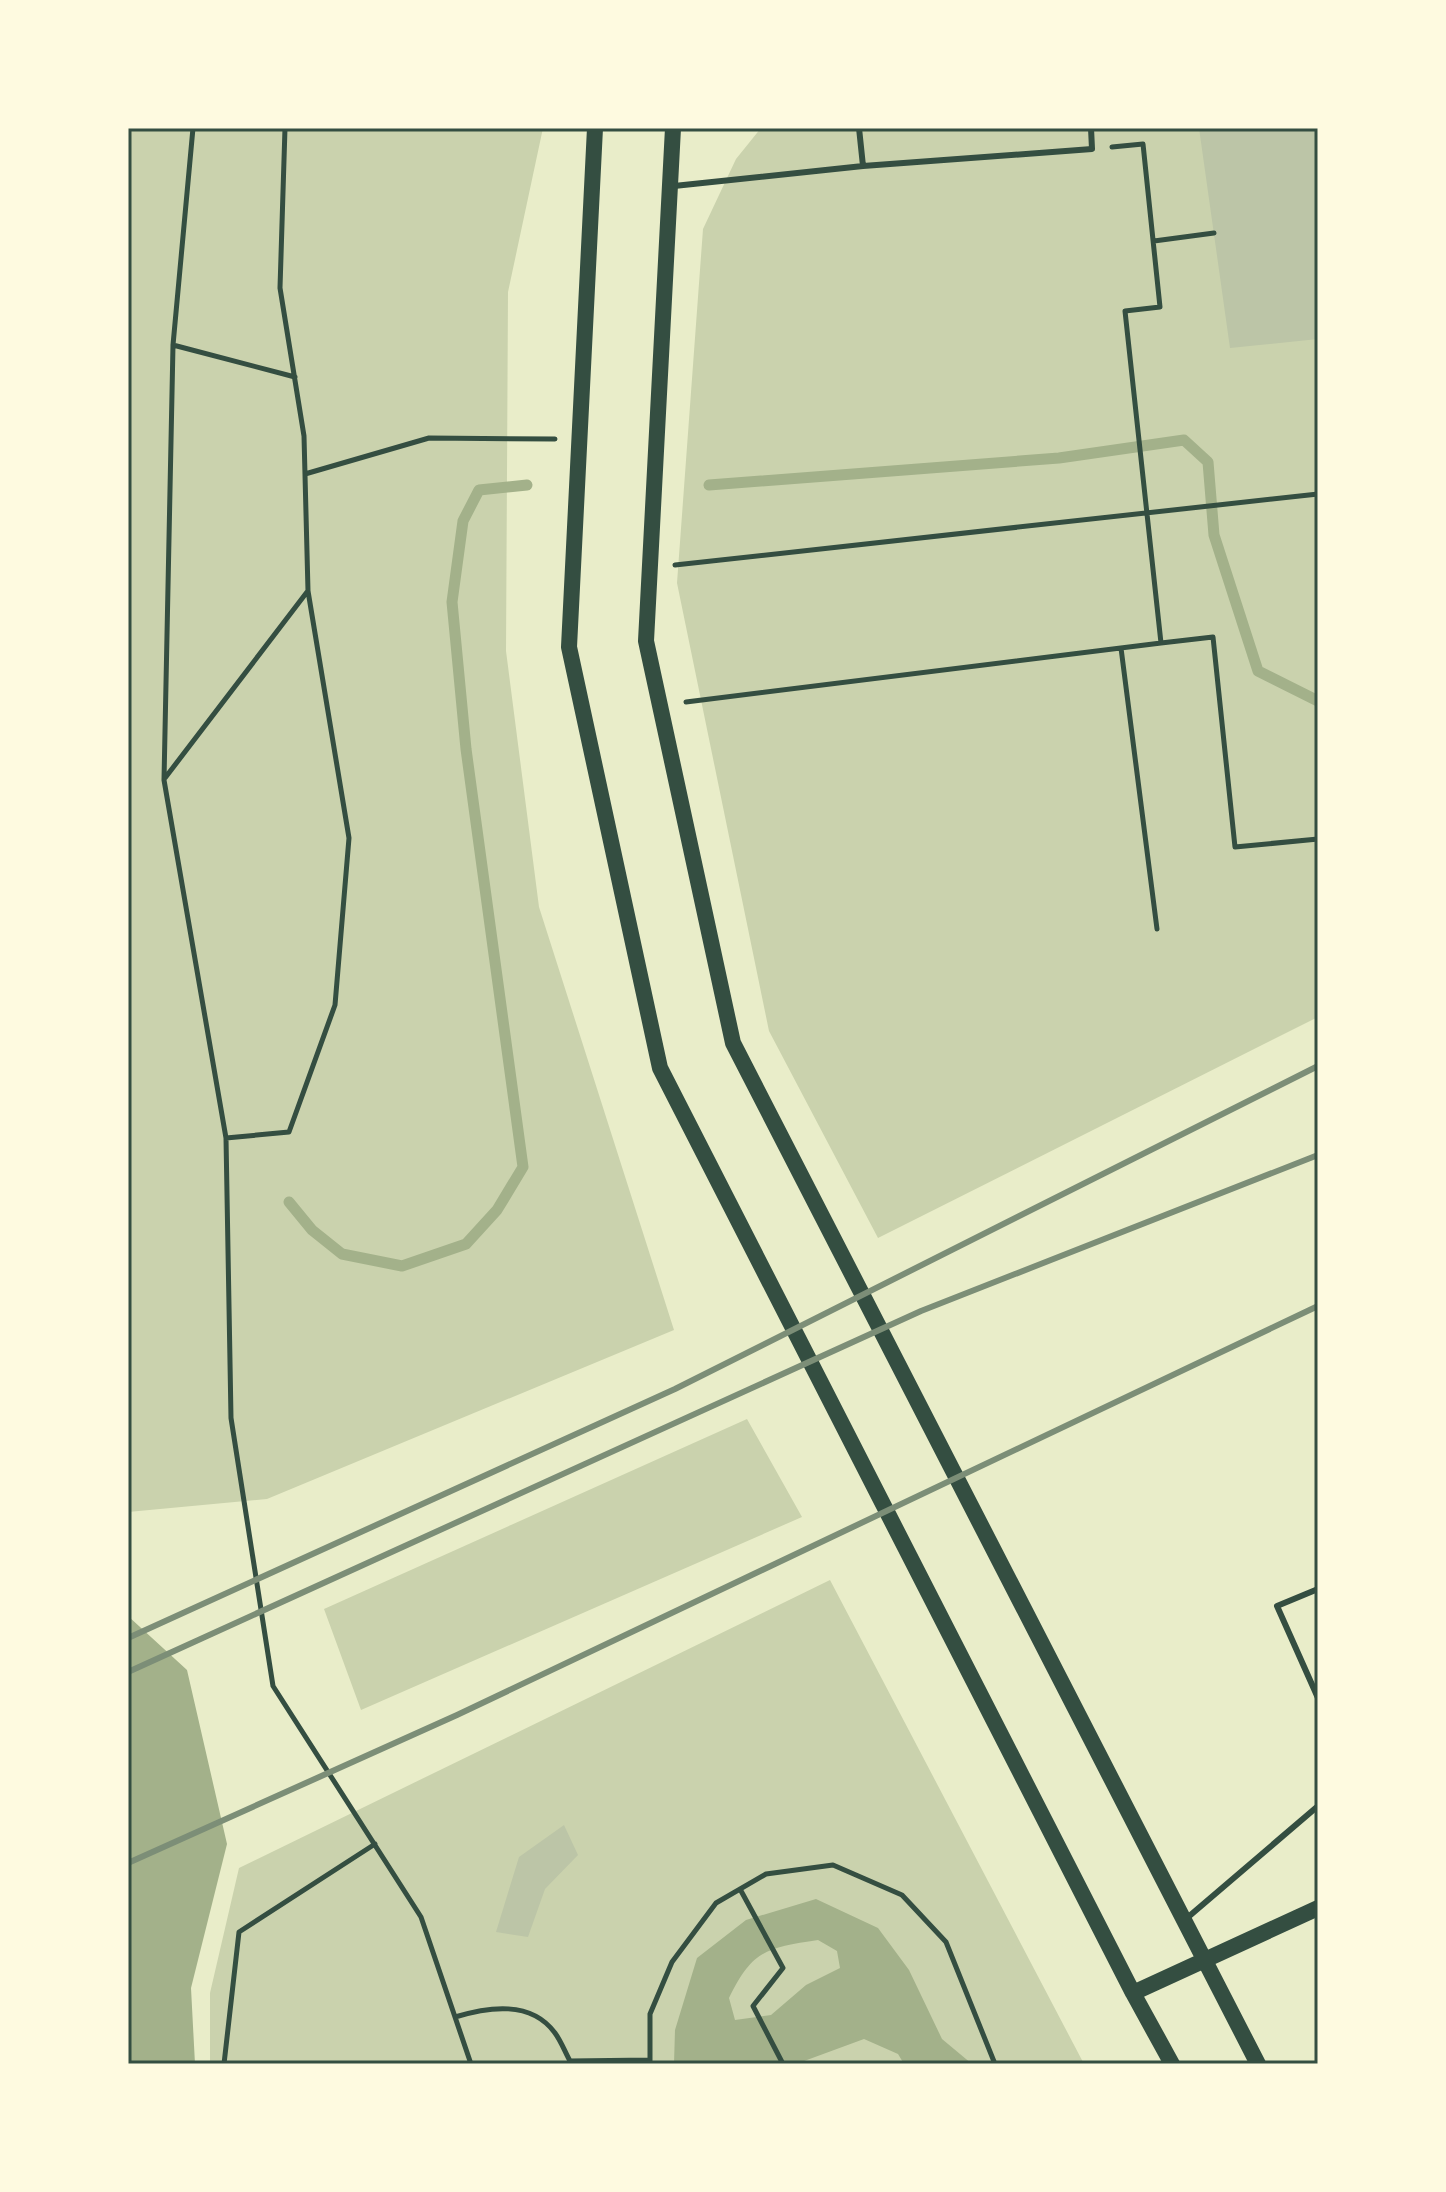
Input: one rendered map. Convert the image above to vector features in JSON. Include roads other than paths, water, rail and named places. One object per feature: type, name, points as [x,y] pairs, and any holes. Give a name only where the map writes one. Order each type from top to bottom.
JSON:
[{"type":"main road","points":[[595,128],[569,647],[660,1068],[1172,2064]]},
{"type":"main road","points":[[673,128],[646,641],[733,1043],[1258,2064]]},
{"type":"main road","points":[[1133,1993],[1318,1908]]},
{"type":"lane","points":[[859,128],[863,166]]},
{"type":"lane","points":[[669,186],[863,166],[1092,149],[1091,128]]},
{"type":"lane","points":[[1318,1589],[1277,1606],[1318,1698]]},
{"type":"lane","points":[[1183,1921],[1318,1806]]},
{"type":"waterway","points":[[709,485],[1059,458],[1184,440],[1208,462],[1214,535],[1258,671],[1318,701]]},
{"type":"waterway","points":[[289,1202],[312,1230],[342,1254],[402,1266],[466,1244],[497,1210],[523,1167],[466,749],[452,602],[463,521],[479,490],[527,485]]},
{"type":"railway","points":[[128,1638],[675,1389],[1318,1066]]},
{"type":"railway","points":[[128,1672],[921,1311],[1318,1155]]},
{"type":"railway","points":[[128,1863],[457,1715],[1318,1306]]}]
